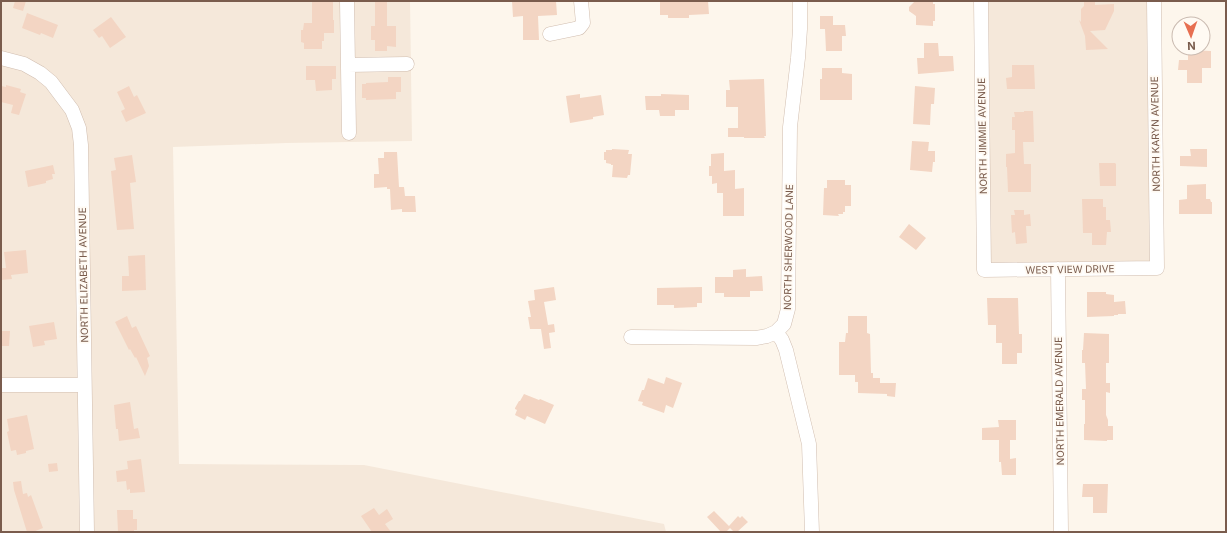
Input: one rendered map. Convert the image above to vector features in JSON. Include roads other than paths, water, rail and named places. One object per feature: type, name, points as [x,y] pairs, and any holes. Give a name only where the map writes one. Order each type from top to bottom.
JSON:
[{"type":"street","points":[[347,1],[349,133]]},
{"type":"street","points":[[550,34],[579,28],[583,23],[581,1]]},
{"type":"street","name":"NORTH SHERWOOD LANE","points":[[776,332],[784,324],[788,310],[790,127],[798,58],[800,1]]},
{"type":"street","name":"NORTH JIMMIE AVENUE","points":[[981,1],[984,270]]},
{"type":"street","name":"NORTH KARYN AVENUE","points":[[1154,1],[1157,268]]},
{"type":"street","name":"NORTH ELIZABETH AVENUE","points":[[1,58],[24,64],[40,73],[51,82],[72,110],[78,128],[81,145],[87,532]]},
{"type":"street","points":[[348,66],[407,64]]},
{"type":"street","name":"WEST VIEW DRIVE","points":[[984,270],[1157,268]]},
{"type":"street","name":"NORTH EMERALD AVENUE","points":[[1058,269],[1061,532]]},
{"type":"street","points":[[631,337],[756,338],[767,336],[776,332],[782,340],[786,350],[810,444],[812,532]]},
{"type":"street","points":[[1,385],[84,385]]}]
